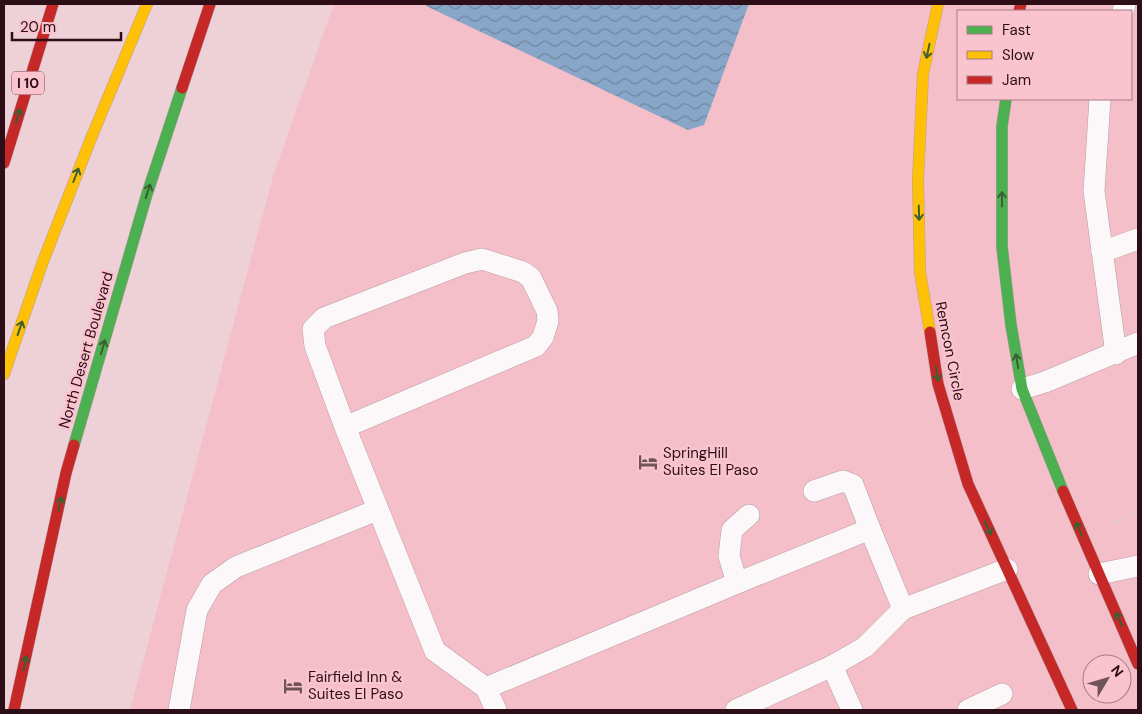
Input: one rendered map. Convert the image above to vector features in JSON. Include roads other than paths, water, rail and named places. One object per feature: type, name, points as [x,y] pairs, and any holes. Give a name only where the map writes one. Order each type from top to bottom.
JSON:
[{"type":"main road","name":"I 10","points":[[4,163],[54,4]]},
{"type":"main road","points":[[4,374],[42,264],[92,136],[147,4]]},
{"type":"main road","name":"North Desert Boulevard","points":[[14,710],[66,473],[147,194],[210,4]]},
{"type":"main road","name":"Remcon Circle","points":[[938,4],[923,74],[918,180],[920,272],[941,393],[968,484],[1072,710]]},
{"type":"main road","points":[[1006,100],[1002,126],[1002,247],[1011,325],[1022,389],[1051,463],[1138,664]]},
{"type":"lane","points":[[1100,100],[1094,190],[1116,354]]},
{"type":"lane","points":[[1102,252],[1138,239]]},
{"type":"lane","points":[[345,427],[536,346],[543,337],[548,321],[547,311],[531,278],[523,272],[482,260],[465,263],[324,318],[313,329],[315,346],[345,427],[435,651],[486,688],[496,710]]},
{"type":"lane","points":[[1022,389],[1116,354],[1138,343]]},
{"type":"lane","points":[[814,491],[843,481],[853,485],[903,609]]},
{"type":"lane","points":[[179,710],[197,610],[212,584],[236,567],[377,510]]},
{"type":"lane","points":[[737,583],[729,556],[732,530],[749,515]]},
{"type":"lane","points":[[486,688],[737,583],[870,530]]},
{"type":"lane","points":[[1099,574],[1138,566]]},
{"type":"lane","points":[[736,710],[832,666],[865,647],[903,609],[1007,569]]},
{"type":"lane","points":[[832,666],[852,710]]},
{"type":"lane","points":[[968,710],[1002,694]]},
{"type":"water","points":[[426,4],[749,4],[704,125],[688,130],[426,6]]},
{"type":"place","name":"SpringHill Suites El Paso","points":[[648,462]]},
{"type":"place","name":"Fairfield Inn & Suites El Paso","points":[[293,686]]}]
